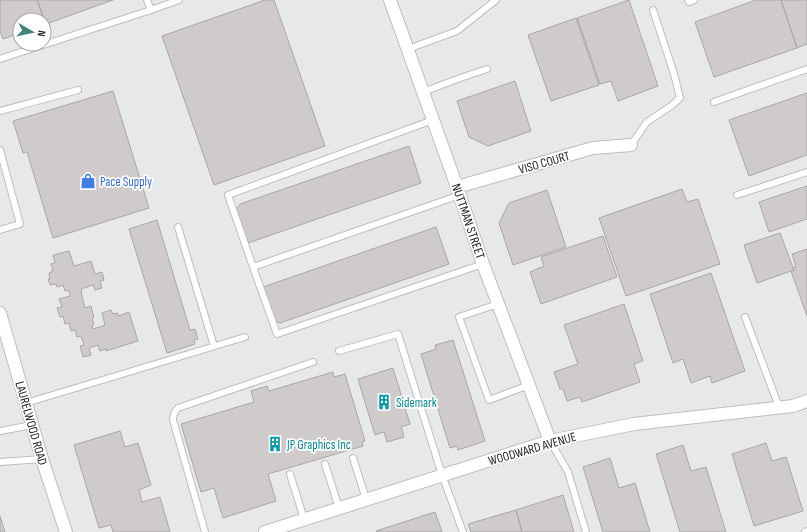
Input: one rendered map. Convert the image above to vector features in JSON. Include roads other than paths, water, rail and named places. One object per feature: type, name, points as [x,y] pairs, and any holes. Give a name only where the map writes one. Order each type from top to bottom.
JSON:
[{"type":"street","name":"NUTTMAN STREET","points":[[390,0],[459,191],[483,264],[550,441]]},
{"type":"street","name":"VISO COURT","points":[[459,191],[593,148],[631,145]]},
{"type":"street","name":"LAURELWOOD ROAD","points":[[0,313],[42,459],[66,532]]},
{"type":"street","name":"WOODWARD AVENUE","points":[[265,532],[550,441],[634,424],[793,406],[807,401]]},
{"type":"lane","points":[[147,0],[151,10]]},
{"type":"lane","points":[[0,59],[179,0]]},
{"type":"lane","points":[[408,49],[457,31],[496,0]]},
{"type":"lane","points":[[688,0],[689,2],[694,0]]},
{"type":"lane","points":[[631,145],[647,122],[680,98],[677,81],[653,10]]},
{"type":"lane","points":[[423,92],[487,69]]},
{"type":"lane","points":[[714,102],[807,69]]},
{"type":"lane","points":[[0,112],[78,90]]},
{"type":"lane","points":[[433,120],[228,195],[277,334],[483,264]]},
{"type":"lane","points":[[0,150],[20,224],[0,230]]},
{"type":"lane","points":[[737,195],[807,172]]},
{"type":"lane","points":[[253,267],[459,191]]},
{"type":"lane","points":[[178,227],[214,346]]},
{"type":"lane","points":[[498,304],[459,317],[489,400],[529,385]]},
{"type":"lane","points":[[745,317],[779,407]]},
{"type":"lane","points":[[339,351],[398,334],[442,475],[463,532]]},
{"type":"lane","points":[[26,403],[245,336]]},
{"type":"lane","points":[[205,532],[173,420],[175,411],[178,408],[313,362]]},
{"type":"lane","points":[[0,431],[32,425]]},
{"type":"lane","points":[[550,441],[568,472],[586,532]]},
{"type":"lane","points":[[353,458],[366,499]]},
{"type":"lane","points":[[0,462],[42,459]]},
{"type":"lane","points":[[325,464],[339,508]]},
{"type":"lane","points":[[290,474],[304,519]]},
{"type":"place","name":"Pace Supply","points":[[88,181]]},
{"type":"place","name":"Sidemark","points":[[384,402]]},
{"type":"place","name":"JP Graphics Inc","points":[[275,444]]}]
